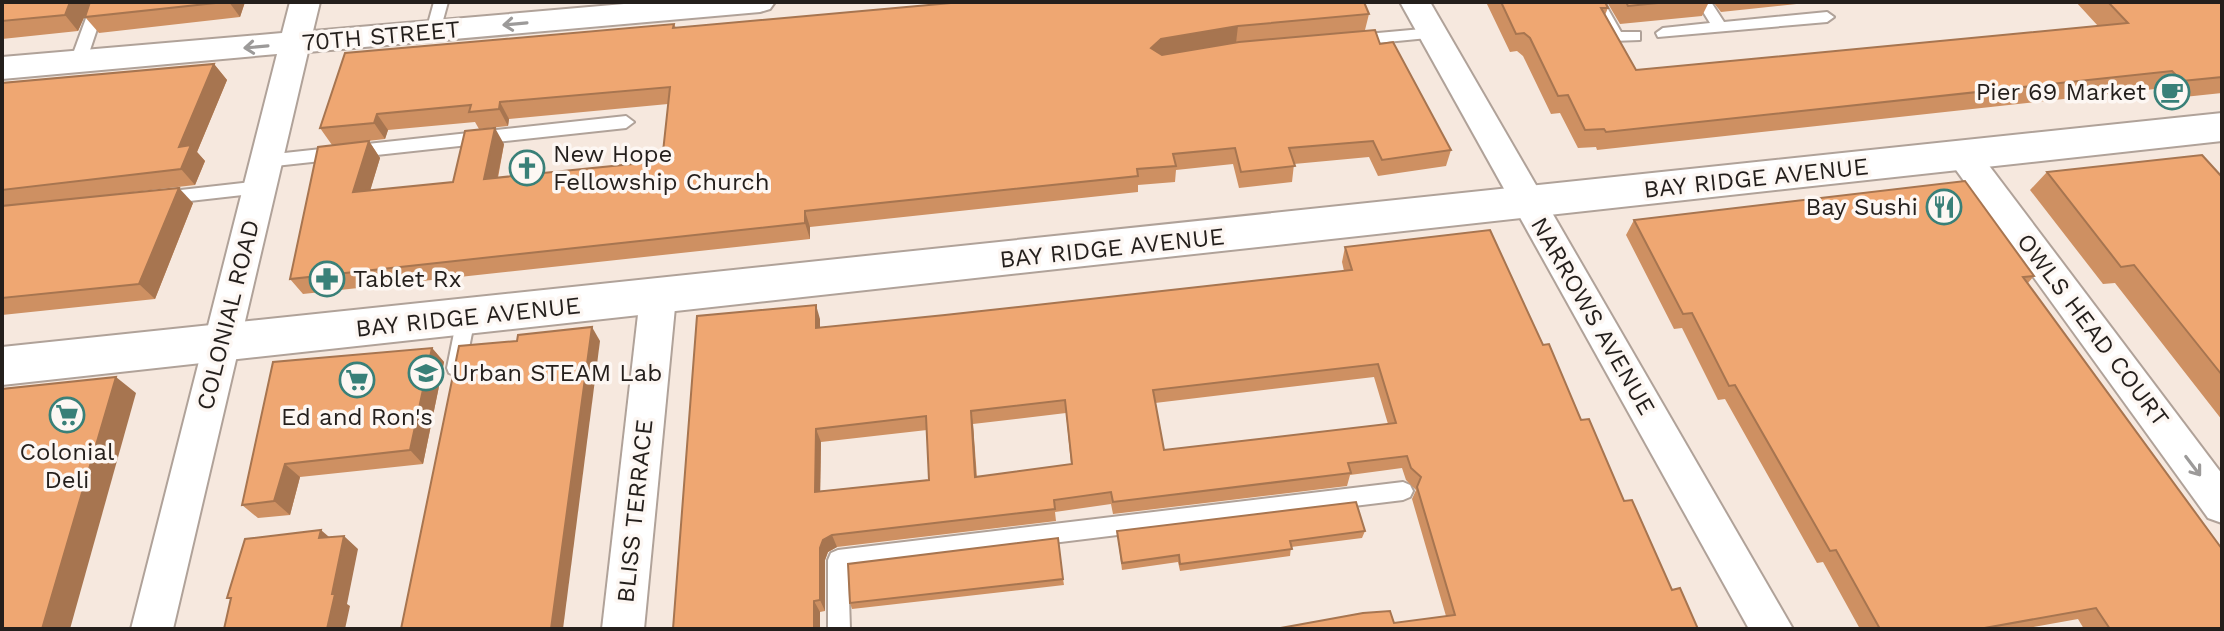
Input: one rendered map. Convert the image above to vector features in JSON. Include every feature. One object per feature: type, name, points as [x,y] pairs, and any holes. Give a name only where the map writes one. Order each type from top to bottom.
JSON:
[{"type":"street","name":"COLONIAL ROAD","points":[[152,629],[305,2]]},
{"type":"street","name":"70TH STREET","points":[[2,68],[433,31],[560,11],[760,2]]},
{"type":"street","name":"NARROWS AVENUE","points":[[1415,2],[1772,629]]},
{"type":"street","name":"BAY RIDGE AVENUE","points":[[2,366],[2222,127]]},
{"type":"street","name":"OWLS HEAD COURT","points":[[1963,155],[2222,505]]},
{"type":"street","name":"BLISS TERRACE","points":[[623,629],[658,297]]},
{"type":"lane","points":[[78,62],[99,2]]},
{"type":"lane","points":[[433,31],[441,2]]},
{"type":"lane","points":[[1597,2],[1617,37],[1635,36]]},
{"type":"lane","points":[[1704,2],[1720,27]]},
{"type":"lane","points":[[1663,33],[1827,17]]},
{"type":"lane","points":[[1337,42],[1433,33]]},
{"type":"lane","points":[[141,200],[263,174],[626,122]]},
{"type":"lane","points":[[451,390],[466,318]]},
{"type":"lane","points":[[839,629],[838,560],[1403,491]]},
{"type":"building","points":[[2,2],[70,2],[65,15],[2,21]]},
{"type":"building","points":[[90,2],[225,2],[85,17]]},
{"type":"building","points":[[962,2],[1364,2],[1369,14],[1238,26],[1161,39],[1151,48],[1162,55],[1239,42],[1375,30],[1380,44],[1393,42],[1451,150],[1382,160],[1373,141],[1289,148],[1295,166],[1241,172],[1235,148],[1173,154],[1176,166],[1137,169],[1138,176],[805,211],[805,223],[290,279],[318,147],[369,141],[353,192],[453,182],[465,131],[495,128],[484,179],[662,161],[670,87],[500,102],[499,109],[469,112],[471,105],[377,114],[374,123],[320,128],[345,53]]},
{"type":"building","points":[[1501,2],[1605,2],[1608,8],[1601,8],[1636,70],[2128,23],[2108,2],[2222,2],[2222,77],[2182,81],[2172,71],[1606,132],[1604,129],[1585,130],[1568,95],[1558,96],[1530,38],[1524,33],[1516,34]]},
{"type":"building","points":[[1626,2],[1668,2],[1628,6]]},
{"type":"building","points":[[214,64],[179,147],[191,145],[181,169],[2,190],[2,83]]},
{"type":"building","points":[[2202,155],[2222,177],[2222,375],[2134,265],[2121,267],[2047,172]]},
{"type":"building","points":[[1965,181],[2034,276],[2023,277],[2222,549],[2222,629],[2110,629],[2096,608],[1979,629],[1880,629],[1836,550],[1830,551],[1735,385],[1729,386],[1692,313],[1683,314],[1634,220]]},
{"type":"building","points":[[179,188],[139,284],[2,298],[2,206]]},
{"type":"building","points":[[1490,230],[1543,345],[1549,344],[1581,420],[1589,419],[1624,501],[1632,500],[1672,590],[1680,588],[1698,629],[1275,629],[1363,613],[1390,611],[1394,623],[1455,615],[1417,487],[1421,477],[1411,468],[1407,456],[1348,463],[1351,473],[1113,502],[1111,492],[1054,500],[1055,509],[832,535],[823,540],[820,548],[820,600],[814,601],[814,629],[673,629],[697,316],[816,305],[816,328],[945,315],[1352,270],[1345,247]],"holes":[[[1378,364],[1396,423],[1164,450],[1153,390]],[[1065,400],[1072,464],[975,477],[971,411]],[[926,416],[929,480],[815,492],[816,429]]]},
{"type":"building","points":[[592,327],[551,629],[401,629],[459,346],[517,341],[518,335]]},
{"type":"building","points":[[432,348],[410,450],[285,464],[274,501],[242,505],[273,362]]},
{"type":"building","points":[[116,377],[42,629],[2,629],[2,389]]},
{"type":"building","points":[[1356,502],[1365,531],[1290,541],[1292,549],[1180,564],[1179,555],[1122,563],[1117,531]]},
{"type":"building","points":[[321,530],[319,538],[344,536],[327,629],[224,629],[231,598],[227,598],[245,539]]},
{"type":"building","points":[[1058,538],[1063,579],[850,603],[848,564]]},
{"type":"place","name":"Pier 69 Market","points":[[2172,92]]},
{"type":"place","name":"New Hope Fellowship Church","points":[[527,168]]},
{"type":"place","name":"Bay Sushi","points":[[1944,207]]},
{"type":"place","name":"Tablet Rx","points":[[327,279]]},
{"type":"place","name":"Urban STEAM Lab","points":[[426,373]]},
{"type":"place","name":"Ed and Ron's","points":[[357,380]]},
{"type":"place","name":"Colonial Deli","points":[[67,415]]}]
